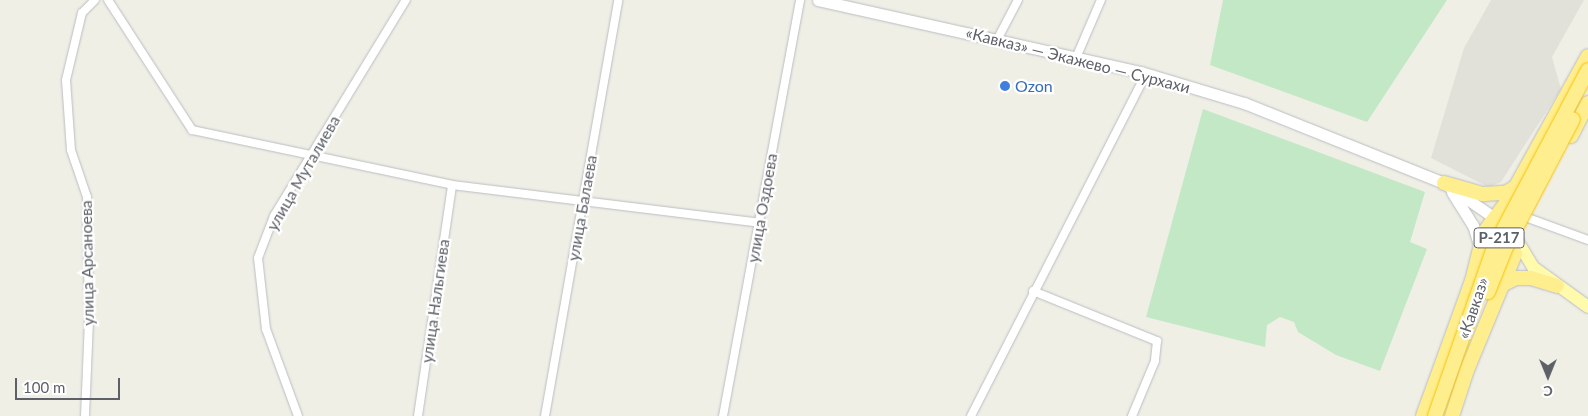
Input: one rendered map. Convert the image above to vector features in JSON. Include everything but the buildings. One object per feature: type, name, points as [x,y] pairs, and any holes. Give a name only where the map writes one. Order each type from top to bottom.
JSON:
[{"type":"highway","points":[[1485,231],[1516,187],[1588,56]]},
{"type":"highway","name":"«Кавказ»","points":[[1436,416],[1495,245],[1588,70]]},
{"type":"highway","name":"«Кавказ»","points":[[1445,416],[1506,247],[1588,90]]},
{"type":"highway","name":"Р-217","points":[[1511,253],[1588,103]]},
{"type":"highway","points":[[1444,183],[1483,194],[1505,193],[1516,187]]},
{"type":"highway","points":[[1423,416],[1472,281],[1480,248]]},
{"type":"highway","points":[[1452,416],[1502,285],[1511,253]]},
{"type":"highway","points":[[1502,285],[1516,278],[1531,278],[1557,286]]},
{"type":"main road","name":"«Кавказ» — Экажево — Сурхахи","points":[[818,0],[852,4],[1146,74],[1244,103],[1444,183],[1507,226]]},
{"type":"main road","points":[[1444,183],[1473,225],[1480,248],[1486,258],[1511,253],[1557,286]]},
{"type":"main road","points":[[1480,248],[1485,231],[1495,225],[1507,226],[1511,253],[1588,307]]},
{"type":"street","name":"улица Арсаноева","points":[[85,416],[89,322],[87,197],[71,150],[66,80],[82,13],[95,0]]},
{"type":"street","points":[[108,0],[192,130],[310,157],[452,185],[583,204],[654,208],[760,223]]},
{"type":"street","name":"улица Муталиева","points":[[298,416],[266,329],[258,258],[274,216],[406,0]]},
{"type":"street","name":"улица Балаева","points":[[545,416],[618,0]]},
{"type":"street","name":"улица Оздоева","points":[[723,416],[800,0]]},
{"type":"street","points":[[997,40],[1018,0]]},
{"type":"street","points":[[1076,58],[1101,0]]},
{"type":"street","points":[[971,416],[1033,291],[1146,74]]},
{"type":"street","name":"улица Нальгиева","points":[[418,416],[452,185]]},
{"type":"street","points":[[1528,218],[1588,240]]},
{"type":"street","points":[[1033,291],[1157,341],[1155,361],[1132,416]]},
{"type":"shaded area","points":[[1491,0],[1584,0],[1552,57],[1561,89],[1501,182],[1488,187],[1431,158],[1464,48]]},
{"type":"green space","points":[[1223,0],[1447,0],[1367,122],[1210,65]]},
{"type":"green space","points":[[1203,109],[1425,192],[1410,242],[1427,249],[1380,371],[1336,355],[1298,332],[1294,322],[1280,317],[1267,325],[1265,347],[1146,317]]},
{"type":"place","name":"Ozon","points":[[1005,86]]}]
